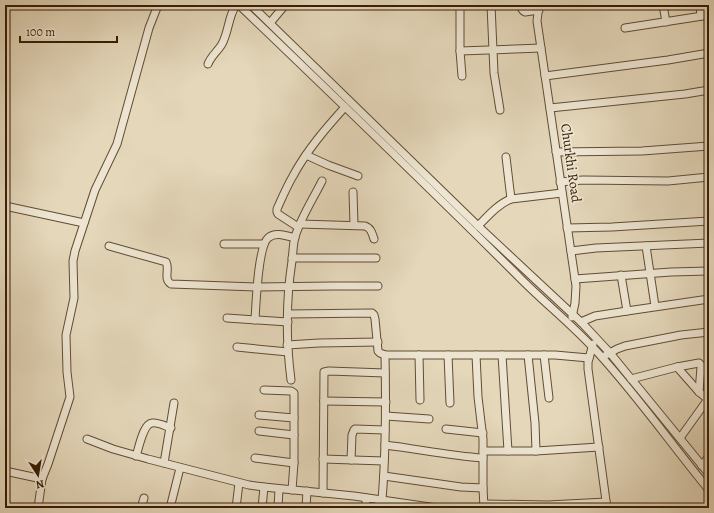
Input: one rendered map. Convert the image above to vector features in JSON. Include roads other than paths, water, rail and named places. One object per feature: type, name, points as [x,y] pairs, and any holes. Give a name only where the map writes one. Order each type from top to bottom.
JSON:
[{"type":"street","points":[[38,508],[42,479],[70,397],[67,372],[66,335],[74,298],[73,261],[75,251],[95,190],[117,144],[149,28],[158,5]]},
{"type":"street","points":[[208,64],[214,53],[219,49],[223,42],[231,15],[236,5]]},
{"type":"street","points":[[239,5],[592,347],[623,382],[709,490]]},
{"type":"street","points":[[270,23],[285,5]]},
{"type":"street","points":[[460,5],[460,50],[462,76]]},
{"type":"street","points":[[491,5],[493,50],[500,110]]},
{"type":"street","points":[[520,5],[523,12],[539,8]]},
{"type":"street","points":[[662,5],[666,22]]},
{"type":"street","points":[[626,28],[705,16],[700,5]]},
{"type":"street","points":[[253,6],[478,226],[581,322],[610,353],[709,474]]},
{"type":"street","name":"Churkhi Road","points":[[539,8],[537,21],[575,279],[576,295],[570,325]]},
{"type":"street","points":[[460,50],[541,48]]},
{"type":"street","points":[[545,76],[668,60],[709,53]]},
{"type":"street","points":[[550,108],[709,90]]},
{"type":"street","points":[[345,107],[320,135],[306,155],[293,175],[276,212],[299,226],[365,226],[371,230],[374,239]]},
{"type":"street","points":[[556,152],[642,151],[709,146]]},
{"type":"street","points":[[306,155],[358,176]]},
{"type":"street","points":[[506,157],[511,199]]},
{"type":"street","points":[[560,182],[584,180],[668,181],[709,176]]},
{"type":"street","points":[[290,380],[288,314],[289,287],[295,238],[299,226],[322,181]]},
{"type":"street","points":[[353,192],[354,225]]},
{"type":"street","points":[[478,226],[506,201],[562,192]]},
{"type":"street","points":[[5,206],[84,223]]},
{"type":"street","points":[[567,228],[612,227],[709,221]]},
{"type":"street","points":[[255,320],[257,287],[261,254],[264,244],[268,238],[273,235],[282,235],[295,238]]},
{"type":"street","points":[[571,251],[596,248],[709,243]]},
{"type":"street","points":[[224,244],[264,244]]},
{"type":"street","points":[[109,246],[166,262],[168,266],[167,280],[168,283],[171,284],[257,287],[378,286]]},
{"type":"street","points":[[646,246],[655,306]]},
{"type":"street","points":[[292,258],[376,258]]},
{"type":"street","points":[[575,279],[684,271],[709,271]]},
{"type":"street","points":[[621,276],[627,310]]},
{"type":"street","points":[[581,322],[595,316],[627,310],[709,300]]},
{"type":"street","points":[[288,314],[372,313],[376,319],[378,351],[385,356],[544,355],[589,358]]},
{"type":"street","points":[[227,318],[288,322]]},
{"type":"street","points":[[602,358],[625,346],[681,335],[709,332]]},
{"type":"street","points":[[476,355],[478,397],[483,433],[484,506],[607,505],[588,369],[589,358],[596,338]]},
{"type":"street","points":[[237,347],[288,349],[319,343],[378,342]]},
{"type":"street","points":[[419,355],[420,400]]},
{"type":"street","points":[[448,355],[450,403]]},
{"type":"street","points":[[502,355],[508,451]]},
{"type":"street","points":[[528,355],[536,451]]},
{"type":"street","points":[[544,355],[549,398]]},
{"type":"street","points":[[385,356],[386,430],[384,476],[387,503]]},
{"type":"street","points":[[631,379],[699,363],[701,365],[699,392]]},
{"type":"street","points":[[677,367],[699,392],[709,400],[680,438]]},
{"type":"street","points":[[323,493],[324,372],[385,373]]},
{"type":"street","points":[[264,390],[292,391],[294,393],[294,463],[292,490]]},
{"type":"street","points":[[324,401],[386,402]]},
{"type":"street","points":[[164,464],[174,403]]},
{"type":"street","points":[[259,415],[294,418]]},
{"type":"street","points":[[386,416],[429,419]]},
{"type":"street","points":[[136,456],[145,428],[148,424],[154,423],[171,428]]},
{"type":"street","points":[[351,460],[352,435],[355,429],[386,430]]},
{"type":"street","points":[[446,429],[483,433]]},
{"type":"street","points":[[259,431],[294,435]]},
{"type":"street","points":[[88,440],[164,464],[239,483],[279,489],[366,498],[387,503],[436,508]]},
{"type":"street","points":[[385,445],[449,455],[483,455],[508,451],[536,451],[599,447]]},
{"type":"street","points":[[702,466],[709,456]]},
{"type":"street","points":[[255,458],[294,463]]},
{"type":"street","points":[[323,459],[384,461]]},
{"type":"street","points":[[170,508],[180,468]]},
{"type":"street","points":[[5,471],[42,479]]},
{"type":"street","points":[[384,476],[461,487],[483,488]]},
{"type":"street","points":[[236,508],[239,483]]},
{"type":"street","points":[[262,508],[264,487]]},
{"type":"street","points":[[278,508],[279,489]]},
{"type":"street","points":[[306,508],[307,491]]},
{"type":"street","points":[[141,508],[144,498]]},
{"type":"street","points":[[366,498],[366,508]]}]
